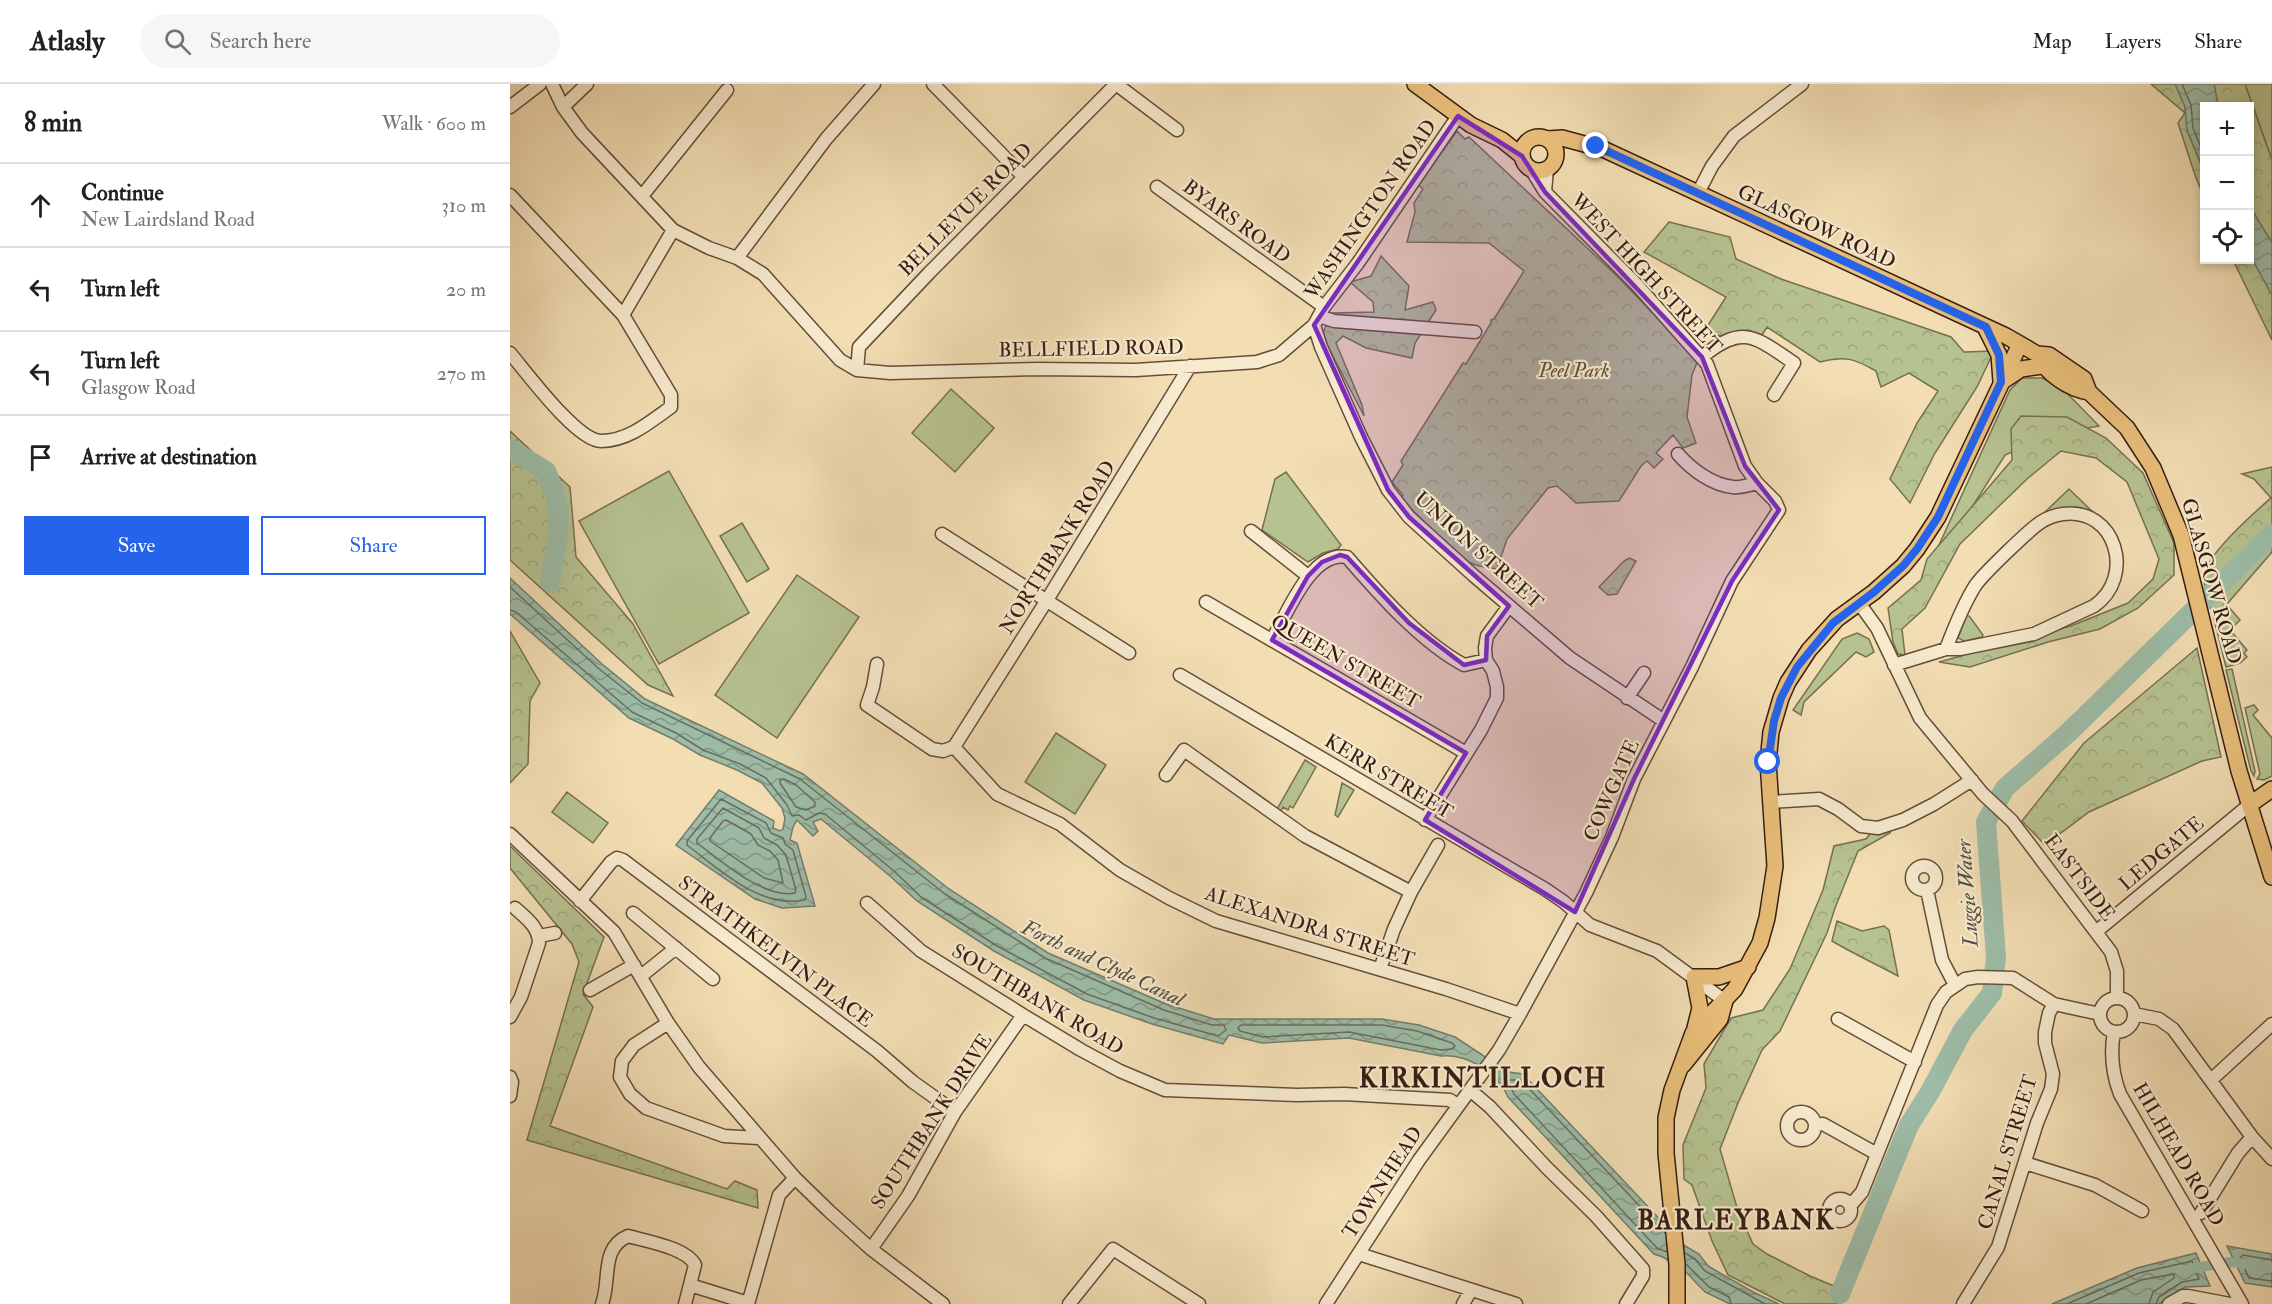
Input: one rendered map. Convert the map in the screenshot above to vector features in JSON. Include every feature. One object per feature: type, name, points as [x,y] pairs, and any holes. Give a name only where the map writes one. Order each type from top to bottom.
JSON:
[{"type":"main road","points":[[1415,84],[1458,116],[1527,156],[1539,171],[1547,170],[1552,166],[1556,156],[1555,146],[1548,139],[1538,137],[1527,156]]},
{"type":"main road","name":"GLASGOW ROAD","points":[[1548,139],[1562,138],[1603,149],[1986,327],[2020,344],[2039,360],[2049,355],[2084,379],[2089,392],[2127,428],[2153,468],[2181,536],[2249,805],[2272,877]]},
{"type":"main road","points":[[1556,156],[1578,142]]},
{"type":"main road","points":[[1986,327],[1999,355],[2001,382]]},
{"type":"main road","points":[[1693,1033],[1711,1012],[1725,1001],[1748,967],[1760,943],[1772,892],[1775,866],[1768,762],[1771,732],[1788,682],[1809,650],[1828,628],[1903,566],[1924,538],[1938,517],[2020,344]]},
{"type":"main road","points":[[2001,382],[2039,360]]},
{"type":"main road","points":[[2249,805],[2272,789]]},
{"type":"main road","points":[[1677,1299],[1677,1264],[1666,1153],[1666,1118],[1672,1090],[1700,1013],[1694,977],[1719,977],[1748,967]]},
{"type":"main road","points":[[1679,1069],[1697,1050],[1720,1019],[1725,1001]]},
{"type":"street","points":[[510,107],[540,84]]},
{"type":"street","points":[[552,84],[563,107],[582,133],[673,230],[709,248],[737,258],[763,274],[840,360],[857,370]]},
{"type":"street","points":[[563,107],[587,84]]},
{"type":"street","points":[[737,258],[826,139],[874,84]]},
{"type":"street","points":[[933,84],[1024,177]]},
{"type":"street","points":[[1116,84],[1177,130]]},
{"type":"street","name":"BELLEVUE ROAD","points":[[857,370],[860,347],[928,273],[1116,84]]},
{"type":"street","points":[[1698,194],[1712,166],[1734,136],[1802,84]]},
{"type":"street","points":[[642,196],[727,90]]},
{"type":"street","name":"WASHINGTON ROAD","points":[[1319,316],[1458,116]]},
{"type":"street","name":"WEST HIGH STREET","points":[[1527,156],[1545,192],[1636,284],[1702,357],[1712,375],[1745,466],[1757,483],[1775,501],[1779,510]]},
{"type":"street","name":"WEST HIGH STREET","points":[[1545,192],[1547,170]]},
{"type":"street","name":"BYARS ROAD","points":[[1157,187],[1319,316]]},
{"type":"street","points":[[510,195],[623,315],[671,395],[671,407],[640,429],[620,438],[600,441],[588,438],[574,427],[510,353]]},
{"type":"street","points":[[623,315],[673,230]]},
{"type":"street","points":[[1319,316],[1334,321],[1475,332]]},
{"type":"street","name":"BELLFIELD ROAD","points":[[857,370],[890,373],[1137,369],[1257,362],[1279,355],[1319,316]]},
{"type":"street","name":"UNION STREET","points":[[1319,316],[1321,347],[1352,417],[1388,490],[1409,517],[1570,658],[1664,721]]},
{"type":"street","points":[[1702,357],[1723,341],[1744,336],[1763,342],[1794,363],[1774,395]]},
{"type":"street","name":"NORTHBANK ROAD","points":[[954,747],[1190,366]]},
{"type":"street","points":[[1678,454],[1694,469],[1716,482],[1733,487],[1757,483]]},
{"type":"street","name":"COWGATE","points":[[1472,1087],[1497,1053],[1520,1014],[1575,912],[1612,837],[1634,779],[1692,667],[1732,581],[1779,510]]},
{"type":"street","points":[[1894,665],[1946,649],[1960,649],[2034,634],[2102,600],[2115,581],[2117,570],[2115,548],[2110,537],[2095,521],[2074,514],[2063,514],[2041,522],[1976,584],[1946,649]]},
{"type":"street","points":[[1251,531],[1308,576]]},
{"type":"street","points":[[942,534],[1129,652]]},
{"type":"street","points":[[1272,640],[1308,576],[1332,556],[1347,557],[1380,595],[1455,660],[1464,665],[1486,660]]},
{"type":"street","name":"QUEEN STREET","points":[[1206,602],[1466,753]]},
{"type":"street","name":"EASTSIDE","points":[[1859,603],[1877,628],[1920,718],[1983,794],[2012,821],[2097,931],[2115,962],[2117,998]]},
{"type":"street","points":[[1425,820],[1481,730],[1497,698],[1497,687],[1493,671],[1486,660],[1485,648],[1487,636],[1509,606]]},
{"type":"street","points":[[877,664],[867,705],[932,749],[943,751],[954,747]]},
{"type":"street","points":[[1627,698],[1644,673]]},
{"type":"street","name":"KERR STREET","points":[[1180,675],[1545,889],[1590,925],[1657,951],[1725,1001]]},
{"type":"street","name":"ALEXANDRA STREET","points":[[954,747],[997,794],[1060,824],[1120,870],[1216,921],[1380,969],[1520,1014]]},
{"type":"street","points":[[1166,775],[1184,750],[1305,836],[1411,892]]},
{"type":"street","points":[[1770,802],[1819,799],[1838,809],[1861,826],[1878,828],[1903,820],[1972,780]]},
{"type":"street","name":"LEDGATE","points":[[2097,931],[2249,805]]},
{"type":"street","points":[[510,834],[614,932],[668,1023],[699,1066],[795,1178],[871,1249],[943,1304]]},
{"type":"street","points":[[1380,969],[1394,929],[1411,892],[1438,845]]},
{"type":"street","name":"STRATHKELVIN PLACE","points":[[580,901],[610,862],[617,858],[624,860],[955,1112]]},
{"type":"street","points":[[1927,890],[1942,960],[1955,985]]},
{"type":"street","name":"SOUTHBANK ROAD","points":[[867,903],[921,951],[1023,1016],[1114,1068],[1165,1089],[1297,1095],[1344,1094],[1449,1100],[1457,1105]]},
{"type":"street","points":[[510,1017],[521,997],[539,943],[539,936],[531,922],[515,908]]},
{"type":"street","points":[[633,913],[713,979]]},
{"type":"street","points":[[539,936],[555,933]]},
{"type":"street","points":[[590,990],[637,971],[676,948]]},
{"type":"street","points":[[1850,1206],[1862,1192],[1937,1005],[1946,992],[1955,985],[1965,979],[2013,978],[2055,1004],[2100,1014]]},
{"type":"street","points":[[2117,998],[2122,998],[2131,1004],[2134,1014],[2128,1028],[2119,1032],[2105,1027],[2100,1014],[2103,1004],[2117,998]]},
{"type":"street","name":"CANAL STREET","points":[[1963,1304],[1998,1247],[2053,1081],[2045,1032],[2049,1013],[2055,1004]]},
{"type":"street","points":[[2134,1014],[2150,1016],[2168,1024],[2252,1137],[2272,1159]]},
{"type":"street","name":"SOUTHBANK DRIVE","points":[[871,1249],[908,1196],[955,1112],[1023,1016]]},
{"type":"street","points":[[1838,1020],[1915,1062]]},
{"type":"street","points":[[668,1023],[634,1045],[622,1061],[620,1077],[630,1094],[646,1108],[724,1136],[759,1138]]},
{"type":"street","points":[[2211,1080],[2272,1024]]},
{"type":"street","name":"HILHEAD ROAD","points":[[2114,1032],[2111,1059],[2114,1080],[2120,1094],[2242,1304]]},
{"type":"street","points":[[510,1077],[512,1082],[510,1096]]},
{"type":"street","points":[[1472,1087],[1546,1168],[1596,1216],[1643,1269],[1643,1276],[1626,1304]]},
{"type":"street","name":"TOWNHEAD","points":[[1326,1304],[1414,1167],[1472,1087]]},
{"type":"street","points":[[1815,1125],[1823,1124],[1877,1154]]},
{"type":"street","points":[[2201,1213],[2238,1153],[2252,1137]]},
{"type":"street","points":[[2025,1162],[2095,1185],[2142,1211]]},
{"type":"street","points":[[690,1285],[748,1304],[779,1195],[795,1178]]},
{"type":"street","points":[[602,1304],[612,1247],[620,1239],[628,1236],[685,1253],[695,1265],[685,1304]]},
{"type":"street","points":[[1069,1304],[1110,1251],[1116,1250],[1192,1302]]},
{"type":"street","points":[[1359,1254],[1516,1304]]},
{"type":"street","points":[[1463,1304],[1471,1290]]},
{"type":"street","points":[[2169,1304],[2183,1296],[2188,1296],[2230,1304]]},
{"type":"highlighted area","points":[[1458,116],[1522,156],[1545,192],[1702,357],[1745,466],[1779,510],[1732,581],[1634,779],[1575,912],[1425,820],[1466,753],[1272,640],[1308,576],[1322,562],[1340,555],[1347,557],[1409,623],[1464,665],[1486,660],[1487,636],[1509,606],[1409,517],[1388,490],[1314,325]]},
{"type":"green space","points":[[2151,84],[2175,84],[2177,86],[2185,107],[2187,130],[2200,161],[2200,187],[2178,123],[2185,113]]},
{"type":"green space","points":[[2214,84],[2245,84],[2251,102],[2217,102]]},
{"type":"green space","points":[[2245,84],[2272,84],[2272,160],[2254,109],[2254,102],[2251,102]]},
{"type":"green space","points":[[2254,109],[2272,160],[2272,243],[2254,214]]},
{"type":"green space","name":"Peel Park","points":[[1457,131],[1465,139],[1469,137],[1616,275],[1698,360],[1692,375],[1687,417],[1696,443],[1683,448],[1673,435],[1656,453],[1663,459],[1654,468],[1647,461],[1641,466],[1619,501],[1576,503],[1557,486],[1548,488],[1507,539],[1497,569],[1463,560],[1401,499],[1403,495],[1392,482],[1403,465],[1401,461],[1463,363],[1466,364],[1491,320],[1494,319],[1524,271],[1489,243],[1407,242],[1415,212],[1414,203],[1423,189],[1418,185]]},
{"type":"green space","points":[[1669,222],[1730,237],[1736,259],[1781,279],[1951,337],[1964,352],[1994,351],[1977,387],[1935,453],[1910,503],[1890,479],[1917,423],[1938,391],[1909,373],[1881,387],[1876,371],[1849,359],[1820,362],[1767,327],[1762,335],[1748,330],[1723,337],[1705,330],[1726,297],[1644,252]]},
{"type":"green space","points":[[1381,256],[1409,286],[1405,310],[1433,302],[1436,310],[1415,343],[1412,358],[1366,348],[1343,336],[1336,343],[1362,405],[1364,416],[1322,335],[1332,313],[1374,312],[1373,302],[1350,282],[1371,276]]},
{"type":"green space","points":[[2254,262],[2272,295],[2272,340],[2235,264]]},
{"type":"green space","points":[[2022,378],[2042,378],[2062,388],[2099,426],[2054,434],[2005,455],[1967,515],[1933,558],[2010,390]]},
{"type":"green space","points":[[951,389],[994,428],[955,472],[912,433]]},
{"type":"green space","points":[[2021,416],[2067,417],[2106,438],[2143,473],[2174,543],[2174,575],[2138,608],[2100,629],[2048,642],[1970,667],[1939,662],[2071,626],[2128,603],[2153,579],[2159,559],[2127,482],[2096,458],[2061,451],[2027,479],[1960,544],[1925,608],[1902,629],[1905,655],[1898,654],[1893,642],[1888,608],[1921,580],[1927,559],[2012,460],[2011,429]]},
{"type":"green space","points":[[510,431],[570,487],[576,557],[633,624],[673,696],[648,685],[510,560]]},
{"type":"green space","points":[[2272,467],[2272,552],[2214,619],[2204,582],[2206,568],[2231,535],[2271,498],[2254,479],[2242,474]]},
{"type":"green space","points":[[669,471],[749,613],[659,664],[579,521]]},
{"type":"green space","points":[[1286,472],[1341,545],[1338,549],[1323,553],[1308,562],[1262,530],[1275,479]]},
{"type":"green space","points":[[2069,489],[2095,514],[2044,513]]},
{"type":"green space","points":[[742,523],[769,569],[747,582],[720,536]]},
{"type":"green space","points":[[1629,558],[1636,561],[1617,594],[1608,595],[1599,587]]},
{"type":"green space","points":[[797,575],[859,617],[777,738],[715,695]]},
{"type":"green space","points":[[2227,605],[2240,620],[2230,630],[2247,650],[2244,653],[2247,657],[2240,663],[2226,667],[2214,619]]},
{"type":"green space","points":[[1967,615],[1983,635],[1982,637],[1964,641],[1958,638]]},
{"type":"green space","points":[[510,631],[540,683],[530,701],[528,764],[510,783]]},
{"type":"green space","points":[[1857,633],[1869,639],[1874,652],[1866,657],[1856,652],[1804,702],[1801,715],[1793,710],[1842,639]]},
{"type":"green space","points":[[2197,648],[2221,757],[2202,761],[2089,812],[2045,845],[2022,821],[2084,743]]},
{"type":"green space","points":[[2232,669],[2255,771],[2254,776],[2226,670]]},
{"type":"green space","points":[[2254,705],[2258,710],[2253,715],[2272,738],[2272,776],[2264,780],[2257,779],[2260,774],[2245,708]]},
{"type":"green space","points":[[1056,733],[1106,765],[1075,814],[1025,782]]},
{"type":"green space","points":[[1305,760],[1316,767],[1293,808],[1290,806],[1288,810],[1283,807],[1280,813],[1276,811]]},
{"type":"green space","points":[[1342,783],[1354,790],[1338,817],[1335,815]]},
{"type":"green space","points":[[567,792],[608,823],[593,843],[552,812]]},
{"type":"green space","points":[[1892,826],[1890,833],[1858,851],[1827,933],[1780,1031],[1762,1050],[1720,1149],[1738,1211],[1753,1244],[1767,1254],[1834,1286],[1838,1304],[1785,1304],[1728,1275],[1712,1241],[1692,1185],[1684,1179],[1683,1145],[1706,1088],[1704,1064],[1731,1018],[1763,1010],[1790,969],[1823,890],[1834,846],[1866,839],[1870,834]]},
{"type":"green space","points":[[510,846],[604,937],[583,994],[593,1007],[550,1126],[727,1189],[735,1181],[757,1190],[758,1208],[527,1140],[579,962],[572,944],[510,868]]},
{"type":"green space","points":[[1837,921],[1862,931],[1884,926],[1889,930],[1898,976],[1832,941]]},
{"type":"water","points":[[2175,84],[2214,84],[2217,102],[2200,102],[2200,161],[2187,130],[2185,107]]},
{"type":"water","points":[[2254,214],[2272,243],[2272,295],[2254,262]]},
{"type":"water","points":[[510,578],[602,664],[645,699],[803,774],[949,889],[1048,953],[1166,1004],[1214,1019],[1382,1019],[1419,1025],[1455,1037],[1508,1072],[1523,1074],[1685,1246],[1699,1254],[1708,1266],[1779,1304],[1730,1304],[1705,1292],[1685,1271],[1654,1254],[1508,1097],[1497,1080],[1481,1066],[1471,1061],[1349,1038],[1262,1043],[1229,1035],[1223,1044],[1152,1024],[1084,1000],[994,951],[917,901],[821,819],[813,822],[818,831],[813,836],[797,820],[790,840],[797,843],[815,906],[782,908],[755,899],[676,845],[719,790],[774,821],[773,828],[780,831],[783,829],[785,818],[782,808],[762,783],[700,755],[629,718],[510,614]]},
{"type":"water","points":[[2227,1246],[2272,1254],[2272,1287],[2245,1283]]},
{"type":"water","points":[[2196,1253],[2210,1286],[2185,1287],[2159,1304],[2052,1304],[2137,1268]]},
{"type":"waterway","points":[[510,449],[546,471],[554,491],[559,510],[558,537],[550,582]]},
{"type":"waterway","name":"Luggie Water","points":[[1840,1294],[1909,1125],[1930,1092],[1963,1030],[1992,993],[1996,957],[1986,822],[2005,788],[2068,733],[2272,534]]},
{"type":"waterway","name":"Forth and Clyde Canal","points":[[2189,1269],[2230,1262],[2272,1267]]},
{"type":"district","name":"KIRKINTILLOCH","points":[[1483,1078]]},
{"type":"district","name":"BARLEYBANK","points":[[1736,1220]]},
{"type":"route","points":[[1596,146],[1986,327],[1999,355],[2001,382],[1938,517],[1903,566],[1874,592],[1833,623],[1797,667],[1781,698],[1771,732],[1768,762]]}]
